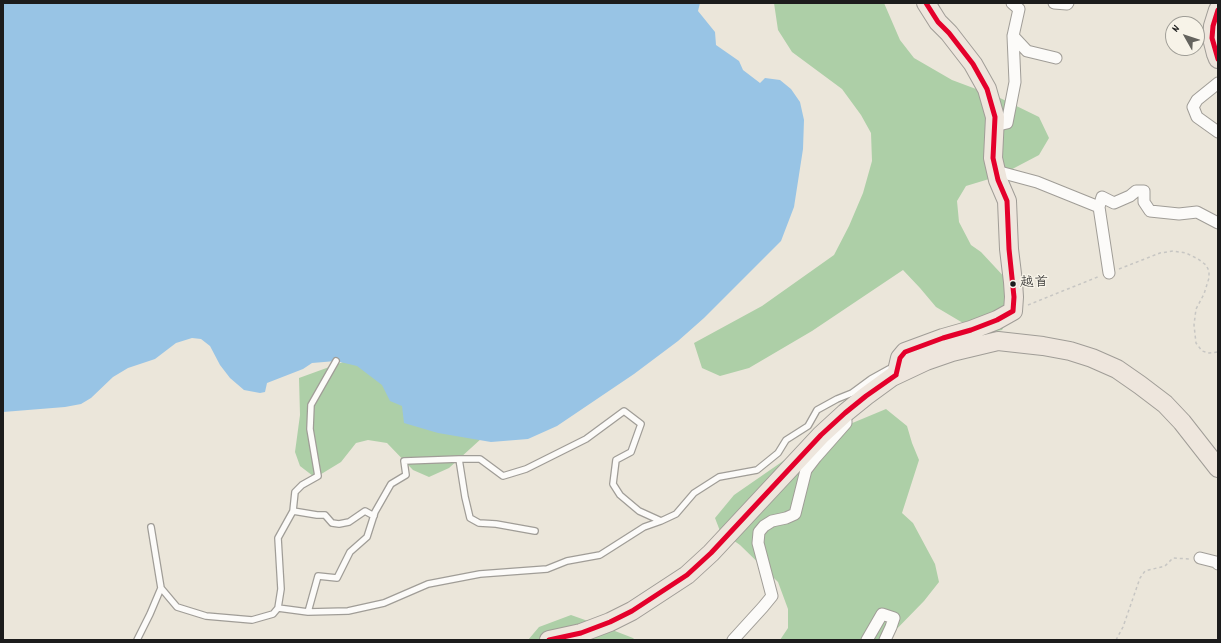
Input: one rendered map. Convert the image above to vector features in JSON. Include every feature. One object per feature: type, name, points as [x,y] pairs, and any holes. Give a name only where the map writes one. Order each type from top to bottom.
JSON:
[{"type":"highway","points":[[549,640],[581,632],[610,622],[639,606],[687,575],[711,552],[821,435],[845,413],[892,377],[898,369],[900,358],[905,352],[943,338],[978,328],[1013,311],[1014,297],[1009,249],[1007,202],[993,158],[995,117],[987,89],[973,64],[938,22],[926,3]]},
{"type":"highway","points":[[1218,10],[1213,26],[1212,38],[1218,58]]},
{"type":"highway","points":[[898,369],[952,352],[998,342],[1043,346],[1070,351],[1092,358],[1117,369],[1165,404],[1182,422],[1218,468]]},
{"type":"street","points":[[994,126],[1007,123],[1015,82],[1013,36],[1019,9],[1012,3]]},
{"type":"street","points":[[1054,3],[1068,3]]},
{"type":"street","points":[[1013,36],[1027,51],[1056,58]]},
{"type":"street","points":[[1218,83],[1197,100],[1193,107],[1197,117],[1218,132]]},
{"type":"street","points":[[996,171],[1037,182],[1099,207]]},
{"type":"street","points":[[1109,273],[1099,207],[1102,197],[1114,203],[1130,196],[1136,191],[1144,190],[1144,202],[1150,211],[1178,214],[1196,212],[1218,223]]},
{"type":"street","points":[[733,640],[764,607],[772,596],[758,543],[759,532],[772,520],[786,518],[795,514],[806,470],[846,423],[845,413]]},
{"type":"street","points":[[1200,558],[1216,562],[1218,564]]},
{"type":"street","points":[[867,640],[882,614],[894,618],[885,640]]},
{"type":"lane","points":[[160,588],[177,607],[206,616],[252,620],[273,614],[278,608],[281,589],[278,538],[294,511],[295,492],[302,485],[318,476],[310,429],[311,405],[336,361]]},
{"type":"lane","points":[[278,608],[308,612],[348,611],[384,603],[428,584],[480,574],[547,569],[566,561],[600,555],[644,527],[676,514],[694,493],[720,477],[757,470],[778,453],[786,440],[808,426],[817,410],[852,393],[871,379],[898,369]]},
{"type":"lane","points":[[308,612],[318,576],[337,578],[350,552],[366,537],[374,516],[391,484],[406,476],[404,461],[480,459],[503,476],[526,469],[586,439],[624,411],[641,424],[631,452],[616,460],[613,484],[620,495],[639,511],[661,521]]},
{"type":"lane","points":[[459,459],[465,498],[470,518],[479,523],[496,524],[536,531]]},
{"type":"lane","points":[[294,511],[318,516],[325,515],[332,523],[340,524],[348,522],[365,511],[374,516]]},
{"type":"lane","points":[[137,640],[150,614],[160,588],[151,527]]},
{"type":"path","points":[[1013,311],[1160,253],[1173,251],[1186,252],[1198,258],[1206,265],[1209,271],[1209,278],[1204,294],[1196,309],[1194,324],[1196,344],[1202,351],[1209,353],[1218,352]]},
{"type":"path","points":[[1116,640],[1123,627],[1140,578],[1145,570],[1165,566],[1173,558],[1200,558]]},
{"type":"green space","points":[[774,3],[884,3],[900,40],[914,58],[952,80],[1000,98],[1039,117],[1049,138],[1039,155],[999,176],[966,186],[957,201],[959,222],[971,245],[981,252],[1008,281],[1012,310],[1002,330],[987,333],[963,323],[936,307],[903,270],[812,331],[749,368],[720,376],[702,368],[694,343],[762,306],[834,255],[849,226],[863,193],[872,161],[871,133],[861,115],[842,89],[792,52],[778,30]]},
{"type":"green space","points":[[343,362],[384,369],[482,438],[449,468],[429,477],[413,470],[387,443],[368,440],[356,443],[341,462],[318,476],[313,476],[300,466],[295,452],[300,415],[299,378]]},
{"type":"green space","points":[[886,409],[907,426],[919,460],[902,513],[913,523],[935,564],[939,582],[924,601],[886,640],[780,640],[788,628],[788,609],[778,582],[740,545],[720,531],[715,518],[734,495],[786,459],[838,429]]},
{"type":"green space","points":[[571,615],[635,640],[528,640],[539,627]]},
{"type":"water","points":[[3,3],[700,3],[698,11],[715,32],[716,45],[739,61],[743,70],[760,83],[765,78],[780,80],[791,89],[800,102],[804,120],[803,149],[794,207],[781,241],[704,318],[678,341],[634,374],[557,426],[528,439],[491,442],[438,433],[404,423],[402,406],[390,401],[382,385],[357,366],[336,361],[312,363],[303,369],[267,383],[265,392],[260,393],[244,390],[230,378],[220,365],[210,346],[201,339],[192,338],[176,343],[155,359],[128,368],[113,377],[91,398],[81,404],[65,407],[3,412]]},
{"type":"transit line","points":[[896,375],[900,358],[905,352],[943,338],[971,330],[997,320],[1013,311],[1014,297],[1009,249],[1007,201],[998,180],[993,158],[995,117],[987,89],[973,64],[949,33],[938,22],[926,3]]},
{"type":"transit line","points":[[1218,10],[1213,26],[1212,38],[1218,59]]},
{"type":"transit line","points":[[549,640],[581,633],[610,622],[632,611],[687,575],[711,553],[821,435],[866,396],[896,375]]},
{"type":"place","name":"越首","points":[[1013,284]]}]
